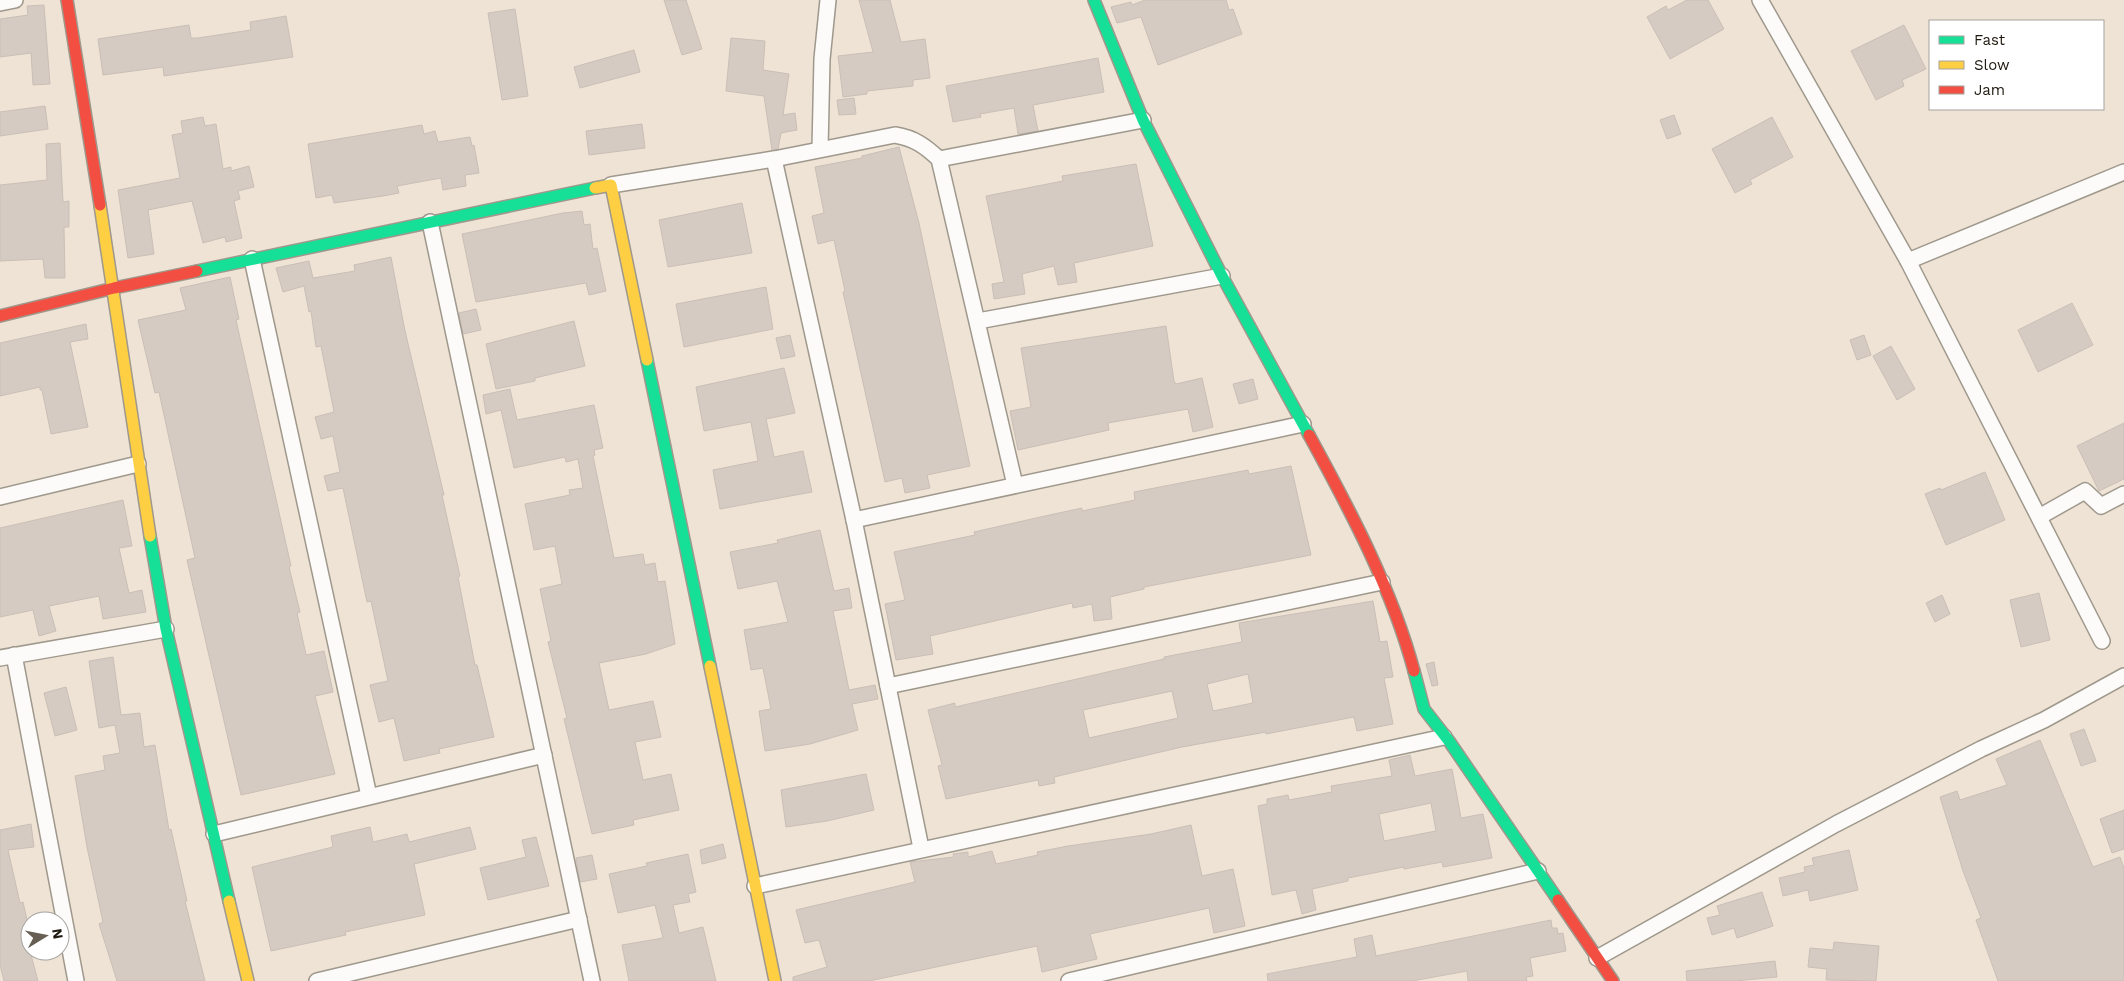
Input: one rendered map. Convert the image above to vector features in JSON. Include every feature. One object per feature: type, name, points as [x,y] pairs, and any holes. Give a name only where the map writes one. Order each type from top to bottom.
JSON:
[{"type":"street","points":[[0,3],[14,0]]},
{"type":"street","points":[[67,0],[114,288],[138,464],[166,629],[248,981]]},
{"type":"street","points":[[820,149],[822,59],[828,0]]},
{"type":"street","points":[[1094,0],[1143,120],[1222,276],[1341,494],[1382,582],[1403,630],[1424,709],[1449,741],[1613,981]]},
{"type":"street","points":[[1760,0],[1908,260],[2102,641]]},
{"type":"street","points":[[940,159],[1143,120]]},
{"type":"street","points":[[0,316],[114,288],[611,185],[774,159],[895,135],[910,137],[940,159],[1015,486]]},
{"type":"street","points":[[774,159],[854,520],[921,848]]},
{"type":"street","points":[[1908,260],[2124,172]]},
{"type":"street","points":[[611,185],[775,981]]},
{"type":"street","points":[[430,222],[592,981]]},
{"type":"street","points":[[252,259],[369,796]]},
{"type":"street","points":[[978,321],[1222,276]]},
{"type":"street","points":[[854,520],[1303,424]]},
{"type":"street","points":[[0,497],[138,464]]},
{"type":"street","points":[[2038,517],[2085,491],[2101,506],[2124,494]]},
{"type":"street","points":[[888,686],[1382,582]]},
{"type":"street","points":[[76,981],[7,656],[166,629]]},
{"type":"street","points":[[1597,958],[1836,824],[1981,749],[2044,720],[2124,676]]},
{"type":"street","points":[[755,886],[921,848],[1444,737]]},
{"type":"street","points":[[214,834],[544,756]]},
{"type":"street","points":[[1070,981],[1538,871]]},
{"type":"street","points":[[317,981],[579,919]]},
{"type":"building","points":[[664,0],[686,0],[702,49],[682,55]]},
{"type":"building","points":[[859,0],[890,0],[901,42],[925,39],[930,78],[913,80],[913,86],[867,91],[867,94],[843,97],[838,56],[873,52]]},
{"type":"building","points":[[1145,0],[1226,0],[1229,10],[1233,9],[1242,34],[1158,65],[1141,17],[1117,23],[1111,7],[1131,2],[1132,5]]},
{"type":"building","points":[[1687,0],[1708,0],[1724,29],[1670,59],[1647,17],[1666,6],[1668,10]]},
{"type":"building","points":[[44,5],[50,84],[33,85],[31,53],[0,57],[0,19],[28,15],[27,6]]},
{"type":"building","points":[[515,9],[528,96],[502,100],[488,13]]},
{"type":"building","points":[[286,16],[293,57],[164,76],[163,67],[103,75],[98,39],[189,25],[191,38],[198,38],[251,30],[250,22]]},
{"type":"building","points":[[1904,25],[1926,69],[1902,80],[1904,86],[1876,100],[1851,51]]},
{"type":"building","points":[[731,38],[765,41],[763,70],[789,74],[783,115],[795,113],[797,130],[781,133],[778,149],[772,150],[764,96],[726,91]]},
{"type":"building","points":[[634,50],[640,72],[580,88],[574,67]]},
{"type":"building","points":[[1098,58],[1104,92],[1033,105],[1038,131],[1018,134],[1014,108],[980,114],[981,117],[953,122],[946,86]]},
{"type":"building","points":[[854,98],[856,114],[839,115],[837,100]]},
{"type":"building","points":[[45,106],[48,129],[0,136],[0,112]]},
{"type":"building","points":[[1674,115],[1681,134],[1667,139],[1660,120]]},
{"type":"building","points":[[203,117],[205,126],[216,124],[223,169],[231,167],[231,171],[249,166],[254,187],[238,191],[240,199],[234,201],[242,238],[226,242],[225,237],[203,243],[192,201],[148,210],[154,254],[128,258],[118,190],[180,178],[172,135],[183,133],[181,121]]},
{"type":"building","points":[[1772,117],[1793,157],[1750,180],[1752,184],[1735,193],[1712,149]]},
{"type":"building","points":[[642,124],[645,148],[589,155],[586,131]]},
{"type":"building","points":[[422,125],[424,134],[435,131],[438,142],[470,137],[472,146],[474,145],[479,173],[465,175],[466,186],[443,190],[441,178],[397,186],[399,193],[383,196],[334,203],[332,195],[316,198],[308,144]]},
{"type":"building","points":[[60,143],[63,202],[69,201],[69,227],[64,227],[65,278],[45,278],[43,259],[0,261],[0,185],[47,180],[46,144]]},
{"type":"building","points":[[899,147],[919,223],[970,466],[927,475],[930,488],[905,493],[902,478],[885,482],[843,292],[845,291],[834,240],[818,244],[812,216],[824,213],[815,167],[862,158],[862,156]]},
{"type":"building","points":[[1136,164],[1153,246],[1074,263],[1077,282],[1058,285],[1054,266],[1022,274],[1025,294],[994,299],[992,284],[1004,282],[986,196],[1063,181],[1062,176]]},
{"type":"building","points":[[742,203],[752,253],[668,267],[659,220]]},
{"type":"building","points":[[582,211],[584,225],[590,224],[593,249],[597,248],[606,291],[589,295],[586,283],[476,302],[462,234],[563,213]]},
{"type":"building","points":[[391,257],[405,331],[444,495],[442,495],[460,576],[458,577],[475,665],[477,665],[494,737],[439,749],[440,753],[404,761],[394,718],[379,722],[370,685],[388,681],[371,601],[367,602],[343,488],[328,491],[324,476],[340,472],[333,436],[321,439],[315,417],[334,412],[321,346],[316,347],[311,311],[309,312],[304,286],[283,292],[276,268],[309,261],[313,278],[355,271],[354,265]]},
{"type":"building","points":[[230,277],[239,319],[236,320],[291,566],[289,567],[300,612],[297,613],[306,655],[324,651],[333,692],[315,696],[335,774],[241,795],[187,560],[195,558],[159,392],[155,393],[138,320],[186,310],[180,288]]},
{"type":"building","points":[[766,287],[773,329],[684,347],[676,304]]},
{"type":"building","points":[[2072,303],[2093,345],[2038,372],[2018,330]]},
{"type":"building","points":[[476,309],[481,330],[463,334],[459,313]]},
{"type":"building","points":[[574,321],[585,366],[535,378],[535,381],[496,389],[486,344]]},
{"type":"building","points":[[86,324],[88,339],[70,342],[88,427],[51,434],[40,387],[0,396],[0,343]]},
{"type":"building","points":[[1166,326],[1174,381],[1176,384],[1202,378],[1213,427],[1193,432],[1188,409],[1108,423],[1109,430],[1018,450],[1010,411],[1031,407],[1021,348]]},
{"type":"building","points":[[790,335],[795,356],[781,359],[776,338]]},
{"type":"building","points":[[1864,335],[1871,355],[1857,360],[1850,340]]},
{"type":"building","points":[[1891,346],[1915,389],[1897,400],[1873,356]]},
{"type":"building","points":[[784,368],[795,413],[766,419],[774,457],[803,451],[812,492],[720,509],[713,470],[758,461],[751,422],[704,431],[696,387]]},
{"type":"building","points":[[1253,379],[1258,399],[1239,404],[1233,384]]},
{"type":"building","points":[[510,389],[517,420],[594,405],[603,448],[594,450],[595,455],[593,456],[614,558],[643,554],[645,565],[655,563],[658,582],[665,581],[675,644],[646,654],[599,663],[609,710],[653,701],[661,737],[635,742],[643,780],[671,774],[679,810],[633,820],[634,825],[592,834],[564,719],[567,718],[548,642],[551,641],[540,589],[562,584],[555,546],[534,550],[525,504],[570,495],[569,490],[583,488],[578,459],[566,462],[565,457],[514,468],[501,410],[486,414],[483,395]]},
{"type":"building","points":[[2124,423],[2124,479],[2099,491],[2077,446]]},
{"type":"building","points":[[1291,466],[1311,555],[1144,587],[1144,589],[1110,597],[1112,619],[1094,621],[1092,604],[1073,608],[1072,603],[930,636],[933,654],[896,660],[885,604],[905,600],[894,552],[975,535],[974,532],[1082,508],[1082,511],[1135,500],[1134,492],[1248,470],[1249,474]]},
{"type":"building","points":[[1985,472],[2005,520],[1946,545],[1925,494],[1940,488],[1941,490]]},
{"type":"building","points":[[123,500],[132,546],[119,548],[129,593],[142,590],[146,612],[103,619],[99,596],[49,606],[56,631],[39,636],[33,610],[0,617],[0,528]]},
{"type":"building","points":[[820,530],[834,591],[849,588],[852,608],[833,611],[849,690],[875,685],[878,699],[852,704],[858,730],[810,744],[765,751],[759,711],[771,709],[763,668],[751,670],[744,630],[788,622],[777,581],[738,589],[730,552],[778,543],[777,540]]},
{"type":"building","points":[[2039,593],[2050,640],[2021,647],[2010,600]]},
{"type":"building","points":[[1942,595],[1950,614],[1935,622],[1926,603]]},
{"type":"building","points":[[1373,601],[1380,642],[1387,641],[1393,677],[1384,678],[1393,724],[1357,731],[1354,717],[1266,734],[1266,732],[1182,747],[1054,777],[1055,783],[1039,786],[1038,780],[946,799],[938,766],[942,765],[928,710],[955,703],[955,707],[1164,659],[1164,657],[1242,642],[1239,623]],"holes":[[[1248,674],[1253,703],[1213,711],[1207,684]],[[1172,691],[1178,718],[1089,738],[1083,710]]]},
{"type":"building","points":[[113,657],[121,715],[140,713],[144,747],[155,745],[169,830],[171,829],[187,901],[185,901],[205,981],[117,981],[99,924],[103,922],[87,847],[75,776],[105,770],[103,756],[120,753],[115,725],[99,728],[89,661]]},
{"type":"building","points":[[1434,662],[1438,685],[1432,686],[1426,664]]},
{"type":"building","points":[[66,687],[77,730],[55,736],[44,693]]},
{"type":"building","points":[[2084,729],[2096,761],[2081,766],[2070,734]]},
{"type":"building","points":[[2040,740],[2093,867],[2120,857],[2124,868],[2124,981],[1998,981],[1976,920],[1981,918],[1963,871],[1940,797],[1957,791],[1960,800],[2007,785],[1996,759]]},
{"type":"building","points":[[1410,755],[1415,776],[1452,769],[1461,818],[1483,814],[1492,858],[1443,867],[1442,862],[1404,869],[1404,867],[1348,878],[1348,881],[1312,889],[1316,910],[1302,914],[1296,890],[1272,895],[1258,806],[1267,804],[1267,799],[1288,795],[1289,800],[1332,792],[1331,786],[1392,776],[1389,760]],"holes":[[[1431,803],[1436,831],[1384,841],[1379,814]]]},
{"type":"building","points":[[866,774],[874,810],[827,821],[786,827],[781,790]]},
{"type":"building","points":[[2124,810],[2124,849],[2112,853],[2100,819]]},
{"type":"building","points":[[31,824],[34,847],[8,850],[20,903],[23,902],[25,911],[20,911],[20,961],[33,961],[38,981],[4,981],[0,965],[0,830]]},
{"type":"building","points":[[1191,825],[1202,876],[1233,869],[1245,926],[1214,933],[1209,908],[1090,934],[1097,959],[1042,972],[1037,946],[869,981],[793,981],[793,977],[827,967],[819,940],[805,943],[796,910],[915,882],[910,862],[954,857],[953,854],[968,852],[968,857],[992,851],[996,864],[1038,855],[1037,852],[1151,834]]},
{"type":"building","points":[[370,827],[373,842],[407,834],[409,842],[470,827],[476,849],[414,864],[425,915],[345,932],[346,935],[271,951],[252,867],[333,847],[331,836]]},
{"type":"building","points":[[536,837],[549,886],[488,900],[480,868],[526,857],[522,840]]},
{"type":"building","points":[[723,844],[726,858],[702,864],[700,850]]},
{"type":"building","points":[[1849,850],[1858,890],[1810,901],[1808,890],[1783,896],[1779,878],[1805,872],[1804,867],[1814,865],[1812,858]]},
{"type":"building","points":[[688,854],[696,892],[688,894],[690,902],[673,905],[679,933],[703,927],[716,981],[629,981],[622,945],[663,938],[655,905],[618,913],[609,874],[647,866],[646,863]]},
{"type":"building","points":[[592,855],[597,879],[580,882],[576,858]]},
{"type":"building","points":[[1762,892],[1773,926],[1737,938],[1734,928],[1712,935],[1707,918],[1720,915],[1717,906]]},
{"type":"building","points":[[1551,920],[1552,928],[1557,928],[1558,934],[1563,933],[1566,951],[1530,958],[1533,976],[1526,977],[1527,981],[1468,981],[1467,971],[1412,981],[1268,981],[1267,974],[1357,957],[1354,939],[1372,935],[1376,956]]},
{"type":"building","points":[[1834,942],[1879,946],[1876,981],[1826,980],[1827,969],[1808,967],[1810,948],[1833,950]]},
{"type":"building","points":[[1775,961],[1777,977],[1735,981],[1687,981],[1686,971]]},
{"type":"traffic: fast","points":[[1094,0],[1143,120],[1222,276],[1309,435]]},
{"type":"traffic: fast","points":[[197,271],[595,188]]},
{"type":"traffic: fast","points":[[647,360],[710,666]]},
{"type":"traffic: fast","points":[[150,536],[166,629],[229,901]]},
{"type":"traffic: fast","points":[[1414,671],[1424,709],[1449,741],[1558,900]]},
{"type":"traffic: slow","points":[[595,188],[611,185],[647,360]]},
{"type":"traffic: slow","points":[[100,205],[150,536]]},
{"type":"traffic: slow","points":[[710,666],[775,981]]},
{"type":"traffic: slow","points":[[229,901],[248,981]]},
{"type":"traffic: jam","points":[[67,0],[100,205]]},
{"type":"traffic: jam","points":[[0,316],[114,288],[197,271]]},
{"type":"traffic: jam","points":[[1309,435],[1369,550],[1394,610],[1414,671]]},
{"type":"traffic: jam","points":[[1558,900],[1613,981]]}]
